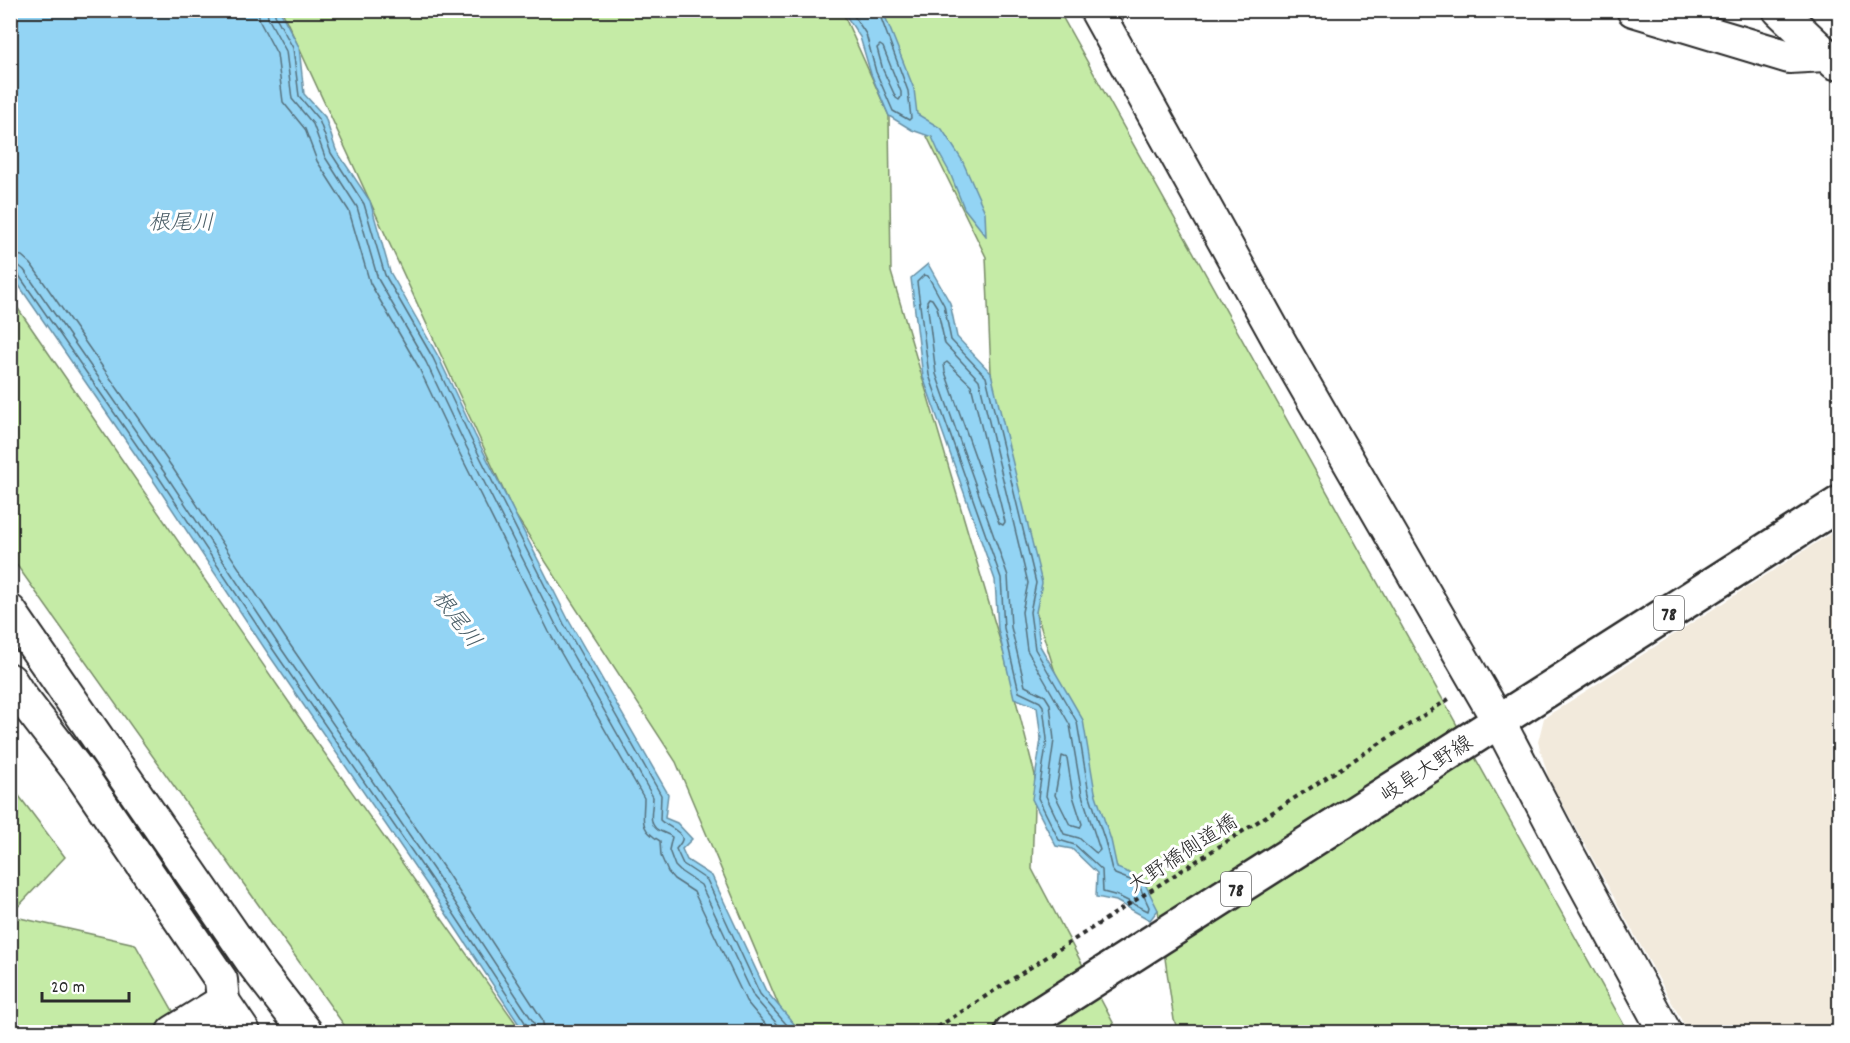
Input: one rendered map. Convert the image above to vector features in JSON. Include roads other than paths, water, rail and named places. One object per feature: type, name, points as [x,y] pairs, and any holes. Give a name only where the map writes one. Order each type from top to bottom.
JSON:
[{"type":"main road","name":"岐阜大野線","points":[[1012,1032],[1839,503]]},
{"type":"street","points":[[1096,10],[1281,344],[1499,722],[1665,1032]]},
{"type":"street","points":[[1633,10],[1789,57],[1832,61]]},
{"type":"street","points":[[1779,10],[1832,61]]},
{"type":"street","points":[[10,611],[255,966],[306,1032]]},
{"type":"street","points":[[10,680],[80,773],[220,980],[223,1001],[244,1032]]},
{"type":"street","points":[[173,1032],[223,1001]]},
{"type":"water","name":"根尾川","points":[[10,11],[280,11],[299,47],[304,94],[325,117],[336,150],[370,201],[390,272],[438,356],[475,435],[569,621],[668,794],[665,818],[677,823],[692,839],[682,849],[687,860],[712,876],[766,991],[801,1032],[524,1032],[426,883],[11,274]]},
{"type":"water","points":[[843,11],[883,11],[914,89],[917,114],[942,129],[962,160],[985,212],[986,236],[964,208],[932,137],[912,130],[889,116],[871,74],[860,37]]},
{"type":"water","points":[[928,264],[950,303],[957,337],[991,373],[1042,583],[1036,612],[1040,646],[1083,720],[1095,792],[1111,840],[1117,868],[1142,878],[1158,910],[1150,920],[1116,901],[1096,897],[1097,873],[1072,849],[1056,846],[1032,799],[1041,739],[1037,707],[1014,698],[998,629],[995,580],[923,377],[911,278]]}]
